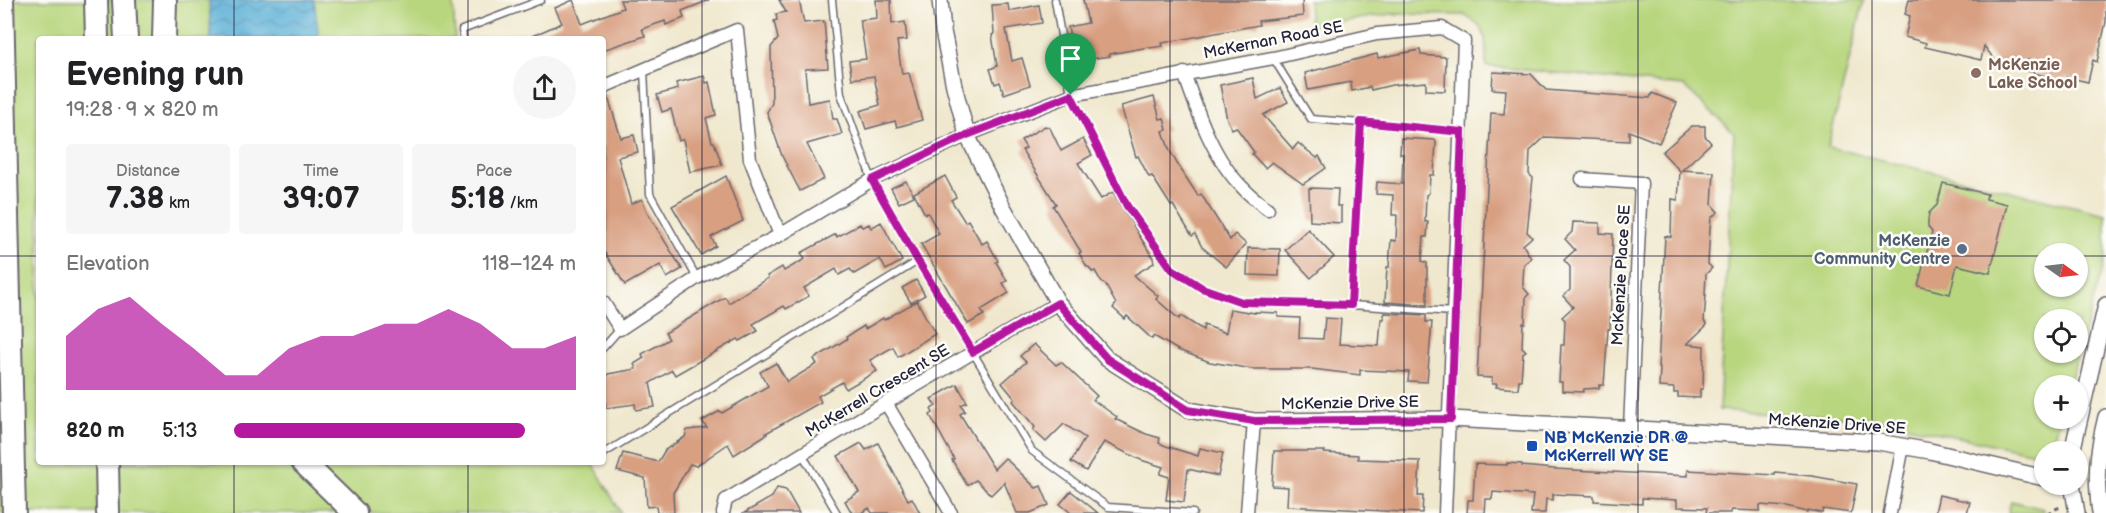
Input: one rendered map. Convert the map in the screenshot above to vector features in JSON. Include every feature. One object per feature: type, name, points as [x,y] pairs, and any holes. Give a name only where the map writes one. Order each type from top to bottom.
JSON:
[{"type":"highway","points":[[2,0],[14,513]]},
{"type":"highway","points":[[96,0],[96,36]]},
{"type":"highway","points":[[124,0],[126,36]]},
{"type":"highway","points":[[164,36],[165,0]]},
{"type":"highway","points":[[107,465],[108,513]]},
{"type":"highway","points":[[306,465],[355,513]]},
{"type":"highway","points":[[323,465],[364,513]]},
{"type":"street","name":"McKenzie Drive SE","points":[[940,0],[943,31],[967,135],[1003,207],[1058,303],[1107,359],[1188,410],[1254,421],[1451,419],[1870,442],[1903,446],[2034,476]]},
{"type":"street","name":"McKernan Road SE","points":[[620,329],[697,278],[780,235],[872,180],[967,135],[1071,95],[1273,57],[1377,34],[1442,28],[1464,42],[1451,419],[1445,513]]},
{"type":"street","points":[[606,86],[737,30],[750,159],[780,235]]},
{"type":"street","points":[[1184,73],[1215,151],[1241,187],[1268,209]]},
{"type":"street","name":"McKenzie Place SE","points":[[1582,179],[1641,183],[1630,428]]},
{"type":"street","name":"McKerrell Crescent SE","points":[[723,513],[726,500],[1058,303]]},
{"type":"street","points":[[2075,441],[2106,305]]},
{"type":"street","points":[[606,307],[620,329]]},
{"type":"street","points":[[886,403],[951,513]]},
{"type":"street","points":[[2100,513],[2103,484],[2098,448],[2106,417]]},
{"type":"street","points":[[1247,513],[1254,421]]},
{"type":"street","points":[[1890,513],[1903,446]]},
{"type":"street","points":[[2088,483],[2103,484]]},
{"type":"street","points":[[2074,495],[2077,513]]},
{"type":"lane","points":[[463,36],[462,30],[541,0]]},
{"type":"lane","points":[[832,0],[841,94],[872,180],[1032,451],[1106,510],[1193,513]]},
{"type":"lane","points":[[1055,0],[1071,95],[1127,206],[1172,269],[1202,288],[1242,302],[1351,305],[1454,312]]},
{"type":"lane","points":[[1273,57],[1311,120],[1361,122],[1462,132]]},
{"type":"lane","points":[[644,70],[650,194],[697,278]]},
{"type":"lane","points":[[1351,305],[1361,122]]},
{"type":"lane","points":[[606,452],[918,261]]},
{"type":"lane","points":[[606,345],[620,329]]},
{"type":"lane","points":[[802,453],[837,513]]},
{"type":"path","points":[[2047,513],[2060,507]]},
{"type":"green space","points":[[0,0],[453,0],[455,36],[36,36],[36,465],[594,465],[621,513],[0,513]]},
{"type":"green space","points":[[1308,0],[1864,0],[1828,147],[2106,214],[2106,258],[2088,320],[2088,309],[2034,309],[2034,363],[2075,363],[2072,375],[2034,375],[2034,429],[2056,429],[2053,441],[2034,441],[2034,453],[1873,419],[1719,410],[1734,133],[1684,86],[1486,66],[1486,42],[1482,30],[1464,15],[1392,14],[1310,26]]},
{"type":"green space","points":[[2011,501],[2044,509],[2043,513],[2008,513]]},
{"type":"water","points":[[209,0],[314,0],[319,36],[211,36]]},
{"type":"building","points":[[573,0],[582,24],[623,8],[620,0],[709,0],[682,11],[684,18],[666,25],[665,21],[642,29],[645,36],[606,49],[606,36],[532,36],[562,23],[555,8]]},
{"type":"building","points":[[779,0],[799,0],[804,23],[824,21],[828,68],[805,69],[808,103],[830,99],[833,119],[837,119],[842,134],[807,144],[824,179],[800,191],[782,156],[767,112],[772,103],[771,47],[778,39],[774,21],[777,20],[776,14],[786,12]]},
{"type":"building","points":[[876,0],[891,0],[892,24],[905,22],[907,40],[897,41],[902,74],[909,73],[922,120],[897,127],[895,121],[866,129],[860,111],[880,105],[874,76],[852,79],[849,61],[866,59],[860,20],[877,18]]},
{"type":"building","points":[[1083,0],[1302,0],[1303,16],[1258,21],[1259,25],[1162,43],[1163,46],[1075,61],[1068,27],[1088,23]]},
{"type":"building","points":[[1909,0],[2106,0],[2106,22],[2097,62],[2093,60],[2088,82],[2066,77],[2065,82],[2028,71],[2031,59],[2006,69],[2001,68],[1984,46],[1981,60],[1925,47],[1926,43],[1905,37],[1910,16],[1905,14]]},
{"type":"building","points":[[1008,4],[1009,11],[1039,5],[1042,23],[1006,29],[1012,61],[1022,58],[1030,85],[1004,94],[1000,82],[995,84],[990,69],[997,66],[992,35],[994,34],[992,5]]},
{"type":"building","points":[[1420,50],[1421,55],[1446,57],[1445,91],[1426,90],[1426,82],[1352,91],[1351,82],[1308,90],[1305,73],[1377,54],[1378,58]]},
{"type":"building","points":[[1493,72],[1531,74],[1546,90],[1650,98],[1652,93],[1677,103],[1659,143],[1629,131],[1629,141],[1545,137],[1530,151],[1529,174],[1533,178],[1527,232],[1532,237],[1523,245],[1531,258],[1524,264],[1523,287],[1529,294],[1526,297],[1525,323],[1523,323],[1522,347],[1526,351],[1523,353],[1518,389],[1496,387],[1497,384],[1492,384],[1492,378],[1477,377],[1491,113],[1504,114],[1506,90],[1492,89]]},
{"type":"building","points":[[704,76],[706,83],[709,82],[716,115],[706,118],[712,142],[714,142],[722,165],[690,172],[683,139],[679,141],[671,109],[662,112],[657,95],[678,89],[676,83]]},
{"type":"building","points":[[1253,78],[1257,99],[1280,88],[1288,102],[1263,115],[1293,149],[1298,143],[1317,158],[1319,156],[1326,168],[1303,184],[1272,162],[1265,168],[1252,154],[1254,152],[1236,127],[1232,129],[1227,119],[1220,85]]},
{"type":"building","points":[[606,94],[621,138],[634,135],[638,152],[618,157],[631,204],[642,199],[648,214],[682,269],[667,278],[660,265],[625,285],[606,255]]},
{"type":"building","points":[[1154,97],[1160,119],[1164,118],[1167,130],[1163,131],[1169,149],[1178,165],[1198,196],[1201,194],[1230,240],[1235,234],[1246,244],[1226,267],[1202,247],[1195,234],[1192,236],[1173,205],[1171,206],[1152,176],[1149,177],[1138,156],[1136,157],[1121,106]]},
{"type":"building","points":[[1045,126],[1050,128],[1061,151],[1083,139],[1092,155],[1078,163],[1101,199],[1113,192],[1153,258],[1154,263],[1134,275],[1179,319],[1181,316],[1203,330],[1204,325],[1226,333],[1230,309],[1255,313],[1278,313],[1278,317],[1300,318],[1299,338],[1323,339],[1325,318],[1341,319],[1339,344],[1379,346],[1381,319],[1384,319],[1384,313],[1426,315],[1426,322],[1432,322],[1427,382],[1408,381],[1409,372],[1360,370],[1360,375],[1312,369],[1253,369],[1210,362],[1178,350],[1154,336],[1152,339],[1127,316],[1125,319],[1113,308],[1116,304],[1105,284],[1095,271],[1092,272],[1087,267],[1079,253],[1081,252],[1053,206],[1056,204],[1022,150],[1026,148],[1021,140]]},
{"type":"building","points":[[1692,126],[1705,126],[1705,136],[1711,143],[1682,170],[1714,172],[1712,205],[1718,212],[1711,218],[1710,228],[1708,264],[1712,268],[1706,274],[1704,321],[1707,325],[1687,344],[1704,346],[1703,389],[1700,389],[1700,398],[1678,397],[1678,393],[1674,393],[1674,388],[1659,387],[1660,368],[1658,368],[1665,236],[1671,237],[1672,199],[1678,200],[1680,171],[1662,152]]},
{"type":"building","points":[[1401,138],[1435,140],[1436,142],[1434,175],[1430,175],[1429,193],[1426,195],[1425,222],[1428,222],[1422,261],[1427,263],[1427,305],[1385,302],[1387,267],[1389,267],[1391,240],[1396,241],[1397,215],[1392,215],[1393,195],[1376,194],[1377,182],[1402,184]]},
{"type":"building","points":[[726,176],[743,221],[711,237],[716,246],[701,255],[672,206]]},
{"type":"building","points":[[945,176],[956,197],[951,200],[965,222],[968,220],[982,244],[987,241],[1007,281],[1003,283],[1009,293],[981,310],[984,315],[968,324],[921,244],[939,234],[914,193]]},
{"type":"building","points":[[906,181],[914,196],[899,203],[891,188]]},
{"type":"building","name":"McKenzie Community Centre","points":[[1943,183],[1987,194],[1986,199],[2007,204],[1990,273],[1957,265],[1950,294],[1918,286],[1932,232],[1928,227],[1929,213],[1937,205]]},
{"type":"building","points":[[1309,188],[1338,189],[1337,206],[1341,206],[1341,223],[1310,221]]},
{"type":"building","points":[[881,222],[902,261],[886,270],[880,259],[854,274],[850,269],[839,275],[836,269],[804,288],[809,296],[786,309],[784,306],[753,324],[758,331],[740,341],[738,339],[675,375],[672,370],[650,383],[655,407],[636,410],[635,404],[606,408],[606,376],[608,374],[636,369],[634,364],[644,358],[642,354],[669,339],[665,333],[725,297],[729,303],[782,267],[784,271],[805,259],[801,253],[836,234],[837,237],[860,224],[862,227],[869,224],[871,228]]},
{"type":"building","points":[[1573,222],[1600,223],[1600,233],[1613,234],[1610,329],[1608,329],[1604,385],[1599,385],[1599,388],[1584,389],[1583,392],[1562,391],[1562,382],[1559,382],[1561,345],[1564,345],[1565,320],[1562,317],[1573,307],[1563,296],[1570,290],[1570,267],[1564,260],[1575,250],[1565,239],[1572,232]]},
{"type":"building","points":[[1308,229],[1334,257],[1311,278],[1285,250]]},
{"type":"building","points":[[1248,248],[1280,249],[1279,276],[1247,275]]},
{"type":"building","points":[[916,280],[925,295],[911,303],[902,288]]},
{"type":"building","points":[[917,301],[935,334],[898,357],[893,347],[870,360],[877,371],[846,389],[842,382],[818,396],[821,402],[766,433],[734,455],[728,444],[696,466],[690,464],[673,493],[674,513],[657,513],[656,506],[647,507],[645,478],[617,471],[623,453],[658,462],[665,450],[685,437],[687,430],[707,428],[702,421],[720,411],[722,413],[768,386],[760,372],[776,363],[787,382],[817,364],[814,359],[847,339],[846,337],[864,326],[865,329],[883,318],[884,320]]},
{"type":"building","points":[[1034,344],[1056,365],[1061,362],[1097,396],[1093,400],[1117,417],[1115,419],[1160,438],[1159,443],[1166,446],[1198,456],[1200,448],[1223,453],[1218,476],[1188,469],[1184,502],[1166,500],[1169,477],[1160,474],[1163,467],[1141,460],[1104,442],[1086,471],[1071,462],[1085,438],[1064,424],[1046,442],[1033,430],[1035,427],[1013,401],[1015,399],[1002,383],[1026,362],[1020,356]]},
{"type":"building","points":[[957,384],[967,402],[961,405],[965,411],[960,414],[994,469],[1005,458],[1036,488],[1041,486],[1049,505],[1030,513],[1017,513],[1004,482],[991,495],[976,480],[967,485],[930,415],[933,413],[931,409],[936,406],[931,399]]},
{"type":"building","points":[[861,443],[866,450],[878,443],[908,500],[912,498],[920,513],[872,513],[869,508],[861,513],[852,513],[845,501],[859,492],[838,456]]},
{"type":"building","points":[[1274,451],[1325,451],[1324,453],[1358,455],[1358,459],[1420,461],[1418,496],[1423,496],[1422,513],[1287,506],[1288,487],[1272,486]]},
{"type":"building","points":[[1507,463],[1554,469],[1688,476],[1688,470],[1775,475],[1775,473],[1812,476],[1857,484],[1851,513],[1823,509],[1822,513],[1808,510],[1807,512],[1787,507],[1760,505],[1760,511],[1731,510],[1731,513],[1706,513],[1707,508],[1677,507],[1677,500],[1642,498],[1642,504],[1594,501],[1594,496],[1553,494],[1553,500],[1546,499],[1545,513],[1531,513],[1533,495],[1493,492],[1492,499],[1486,499],[1485,513],[1467,513],[1468,500],[1473,500],[1475,464],[1507,465]]},
{"type":"building","points":[[777,488],[786,490],[799,513],[744,513],[772,497]]},
{"type":"building","points":[[1071,491],[1098,513],[1071,513],[1060,504]]},
{"type":"building","points":[[1939,495],[1970,502],[1967,513],[1935,513]]},
{"type":"place","name":"McKenzie Lake School","points":[[1976,73]]},
{"type":"place","name":"McKenzie Community Centre","points":[[1962,249]]},
{"type":"place","name":"NB McKenzie DR @ McKerrell WY SE","points":[[1532,446]]},
{"type":"route","points":[[1071,95],[1127,206],[1172,269],[1202,288],[1242,302],[1351,305],[1361,122],[1462,132],[1451,419],[1254,421],[1188,410],[1107,359],[1058,303],[973,352],[872,180],[967,135],[1071,95]]}]
